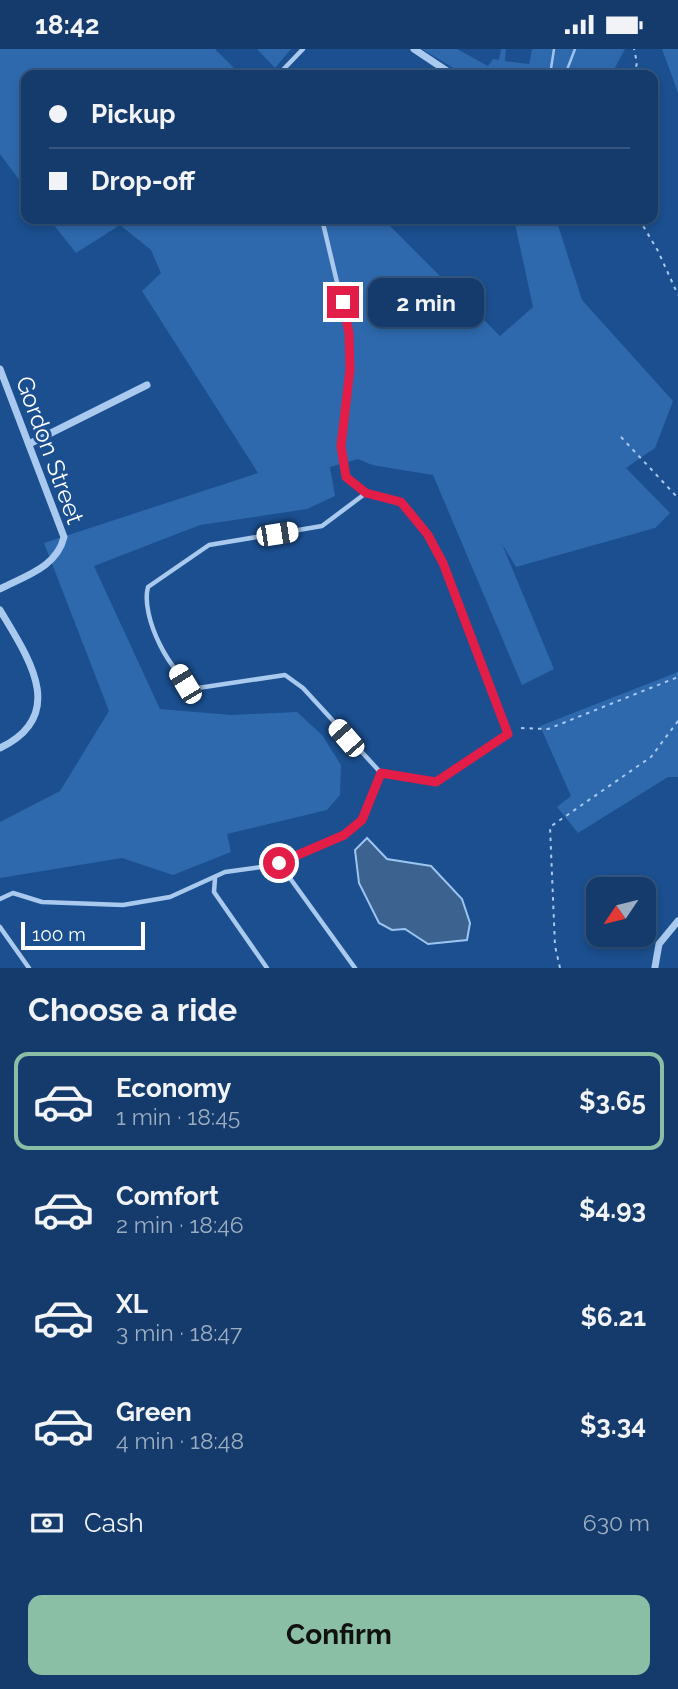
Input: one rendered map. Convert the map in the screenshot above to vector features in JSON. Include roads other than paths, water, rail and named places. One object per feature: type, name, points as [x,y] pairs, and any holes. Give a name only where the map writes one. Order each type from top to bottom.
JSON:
[{"type":"street","points":[[414,49],[446,70]]},
{"type":"street","name":"Gordon Street","points":[[0,369],[62,527],[62,545],[56,557],[0,589]]},
{"type":"street","points":[[29,444],[147,385]]},
{"type":"street","points":[[0,610],[36,676],[40,701],[34,719],[20,739],[0,748]]},
{"type":"street","points":[[654,967],[659,944],[678,921]]},
{"type":"lane","points":[[283,70],[303,49]]},
{"type":"lane","points":[[323,224],[349,333],[350,369],[341,446],[346,477],[366,493],[401,502],[428,535],[443,563],[508,734],[436,782],[381,773],[303,688],[285,675],[198,688],[185,684],[152,629],[145,599],[148,587],[209,545],[323,526],[366,493]]},
{"type":"lane","points":[[0,899],[13,894],[42,902],[123,905],[170,897],[215,877],[279,863],[344,835],[362,820],[381,773]]},
{"type":"lane","points":[[279,863],[355,968]]},
{"type":"lane","points":[[215,877],[214,892],[267,968]]},
{"type":"lane","points":[[0,927],[29,968]]},
{"type":"waterway","points":[[551,70],[554,49]]},
{"type":"waterway","points":[[567,70],[575,49]]}]
